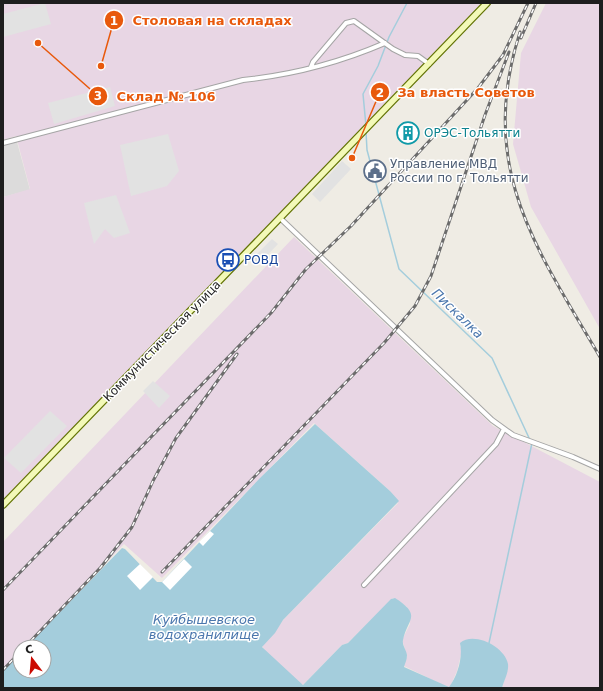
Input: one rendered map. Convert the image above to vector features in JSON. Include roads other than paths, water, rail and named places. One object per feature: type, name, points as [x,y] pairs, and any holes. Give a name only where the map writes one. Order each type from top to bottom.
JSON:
[{"type":"main road","name":"Коммунистическая улица","points":[[3,505],[430,64],[487,3]]},
{"type":"street","points":[[311,67],[313,62],[346,24],[354,21],[405,55],[418,56],[430,64]]},
{"type":"street","points":[[3,143],[243,80],[283,75],[369,50],[385,43]]},
{"type":"street","points":[[280,218],[370,301],[492,420],[513,436],[560,451],[600,469]]},
{"type":"street","points":[[364,585],[496,444],[504,429]]},
{"type":"water","name":"Куйбышевское водохранилище","points":[[315,424],[390,491],[399,501],[283,620],[275,633],[262,647],[303,685],[342,645],[348,643],[391,599],[395,598],[409,609],[411,614],[410,622],[403,640],[407,655],[404,667],[449,687],[459,666],[461,654],[460,643],[473,639],[481,640],[495,647],[506,658],[508,670],[502,688],[3,688],[3,670],[12,661],[12,679],[52,679],[52,639],[34,639],[122,548],[125,549],[157,582],[162,582],[260,478]]},
{"type":"waterway","name":"Пискалка","points":[[366,126],[363,94],[378,66],[389,37],[407,3]]},
{"type":"waterway","name":"Пискалка","points":[[366,132],[367,150],[399,269],[492,358],[530,440]]},
{"type":"waterway","name":"Пискалка","points":[[489,643],[532,443]]},
{"type":"railway","points":[[3,590],[271,313],[306,269],[351,226],[478,88],[503,55],[528,3]]},
{"type":"railway","points":[[521,38],[536,3]]},
{"type":"railway","points":[[520,32],[508,80],[505,124],[509,165],[520,204],[535,241],[554,278],[600,357]]},
{"type":"railway","points":[[162,572],[384,343],[415,306],[431,276],[485,115],[509,52]]},
{"type":"railway","points":[[33,639],[101,567],[132,527],[153,481],[176,438],[237,354]]},
{"type":"railway","points":[[3,670],[12,660]]},
{"type":"place","name":"Склад № 106","points":[[38,43]]},
{"type":"place","name":"Столовая на складах","points":[[101,66]]},
{"type":"place","name":"ОРЭС-Тольятти","points":[[408,133]]},
{"type":"place","name":"За власть Советов","points":[[352,158]]},
{"type":"place","name":"Управление МВД России по г. Тольятти","points":[[375,171]]},
{"type":"place","name":"РОВД","points":[[228,260]]}]
